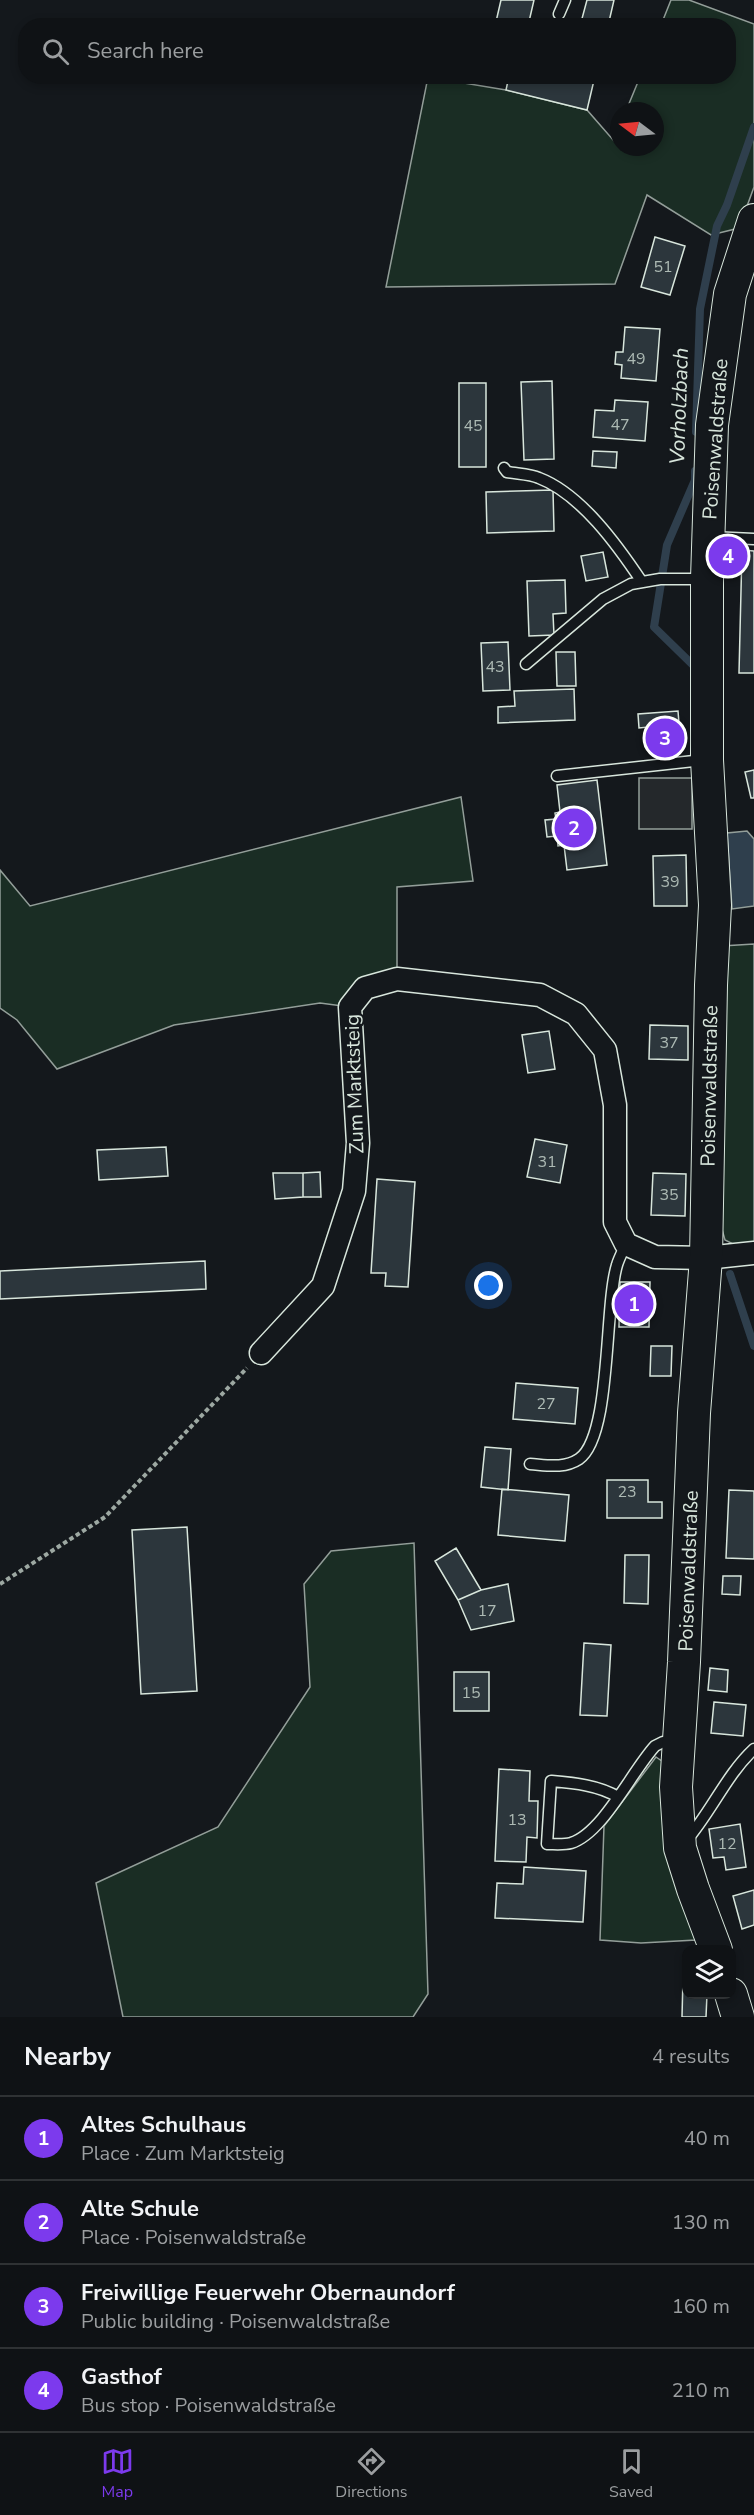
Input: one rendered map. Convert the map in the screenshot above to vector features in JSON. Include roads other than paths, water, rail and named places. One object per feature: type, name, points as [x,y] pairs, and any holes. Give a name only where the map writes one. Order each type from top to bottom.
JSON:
[{"type":"street","name":"Poisenwaldstraße","points":[[714,1945],[680,1848],[676,1787],[694,1413],[730,1255],[711,985],[715,904],[707,760],[707,579],[712,425],[730,294],[754,220]]},
{"type":"street","name":"Zum Marktsteig","points":[[261,1353],[323,1286],[354,1191],[358,1143],[350,1006],[364,988],[397,979],[540,995],[576,1014],[605,1050],[615,1105],[615,1222],[627,1244]]},
{"type":"street","points":[[627,1244],[654,1257],[730,1255]]},
{"type":"street","points":[[732,1999],[738,2017]]},
{"type":"lane","points":[[559,14],[566,0]]},
{"type":"lane","points":[[504,468],[507,472],[538,478],[567,494],[620,550],[644,582]]},
{"type":"lane","points":[[708,537],[754,539]]},
{"type":"lane","points":[[526,664],[603,599],[631,584],[667,578],[707,579]]},
{"type":"lane","points":[[557,776],[707,760]]},
{"type":"lane","points":[[530,1464],[561,1467],[580,1459],[595,1437],[603,1384],[613,1282],[617,1264],[627,1244]]},
{"type":"lane","points":[[618,1797],[608,1791],[592,1787],[551,1781],[547,1844],[570,1843],[579,1839],[606,1814],[655,1746],[663,1742],[678,1743]]},
{"type":"lane","points":[[680,1848],[704,1821],[739,1765],[754,1749]]},
{"type":"water","points":[[747,831],[754,839],[754,906],[732,909],[727,833]]},
{"type":"waterway","name":"Vorholzbach","points":[[696,432],[700,309],[717,226],[727,205],[754,127]]},
{"type":"waterway","name":"Vorholzbach","points":[[695,471],[695,480],[667,545],[654,627],[698,670]]},
{"type":"waterway","name":"Vorholzbach","points":[[730,1274],[754,1346]]},
{"type":"place","name":"Gasthof","points":[[728,556]]},
{"type":"place","name":"Freiwillige Feuerwehr Obernaundorf","points":[[665,738]]},
{"type":"place","name":"Alte Schule","points":[[574,828]]},
{"type":"place","name":"Altes Schulhaus","points":[[634,1304]]}]
